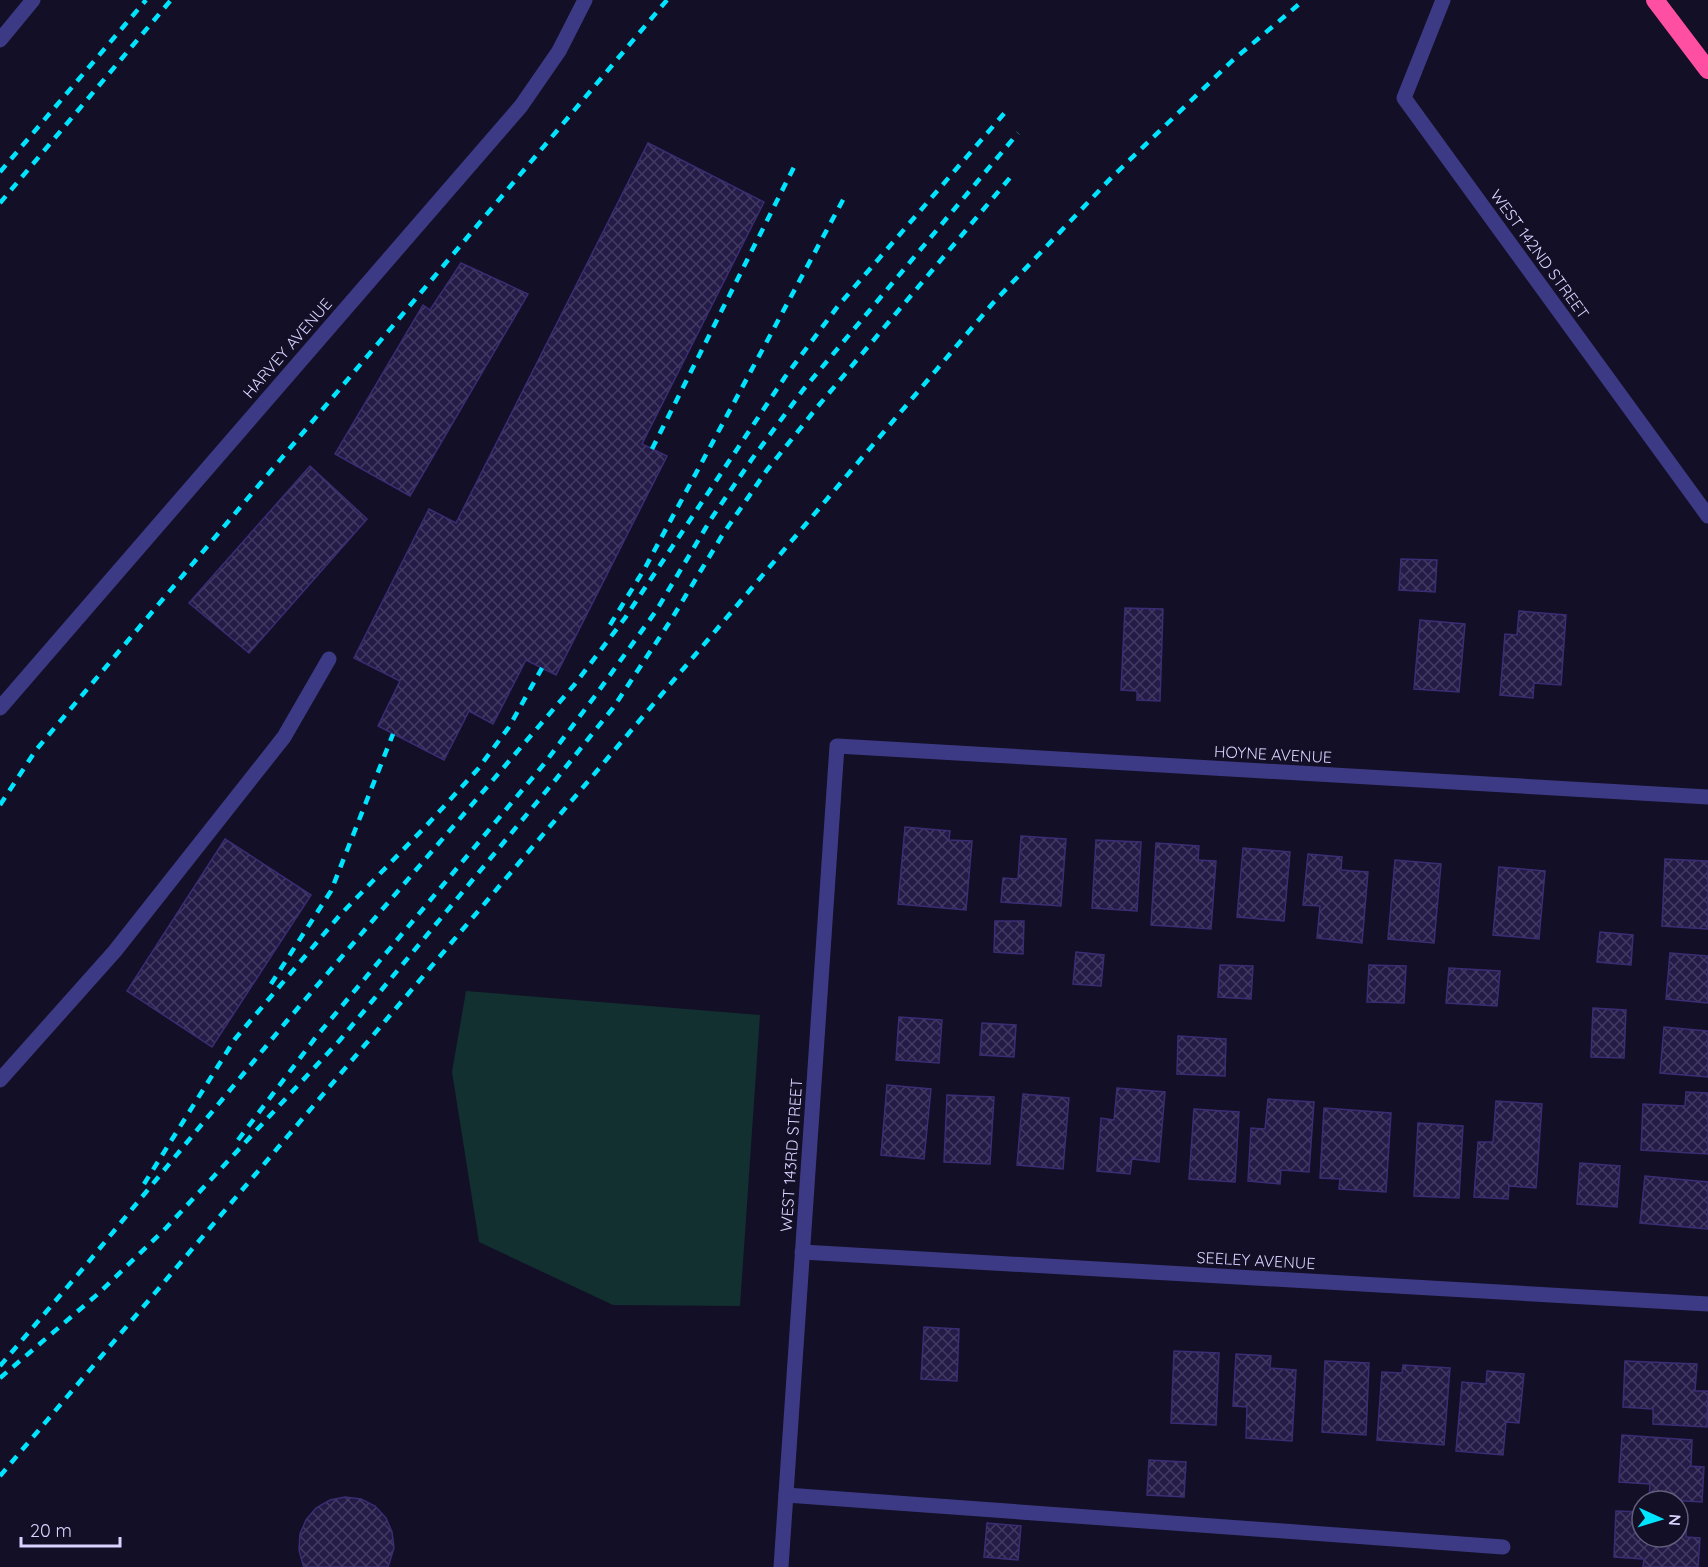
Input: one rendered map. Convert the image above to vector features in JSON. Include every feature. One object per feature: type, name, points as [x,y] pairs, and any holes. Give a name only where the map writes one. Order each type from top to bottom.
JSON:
[{"type":"highway","points":[[1655,0],[1708,70]]},
{"type":"street","points":[[0,40],[33,0]]},
{"type":"street","name":"HARVEY AVENUE","points":[[0,708],[521,106],[559,51],[585,0]]},
{"type":"street","name":"WEST 142ND STREET","points":[[1443,0],[1404,98],[1708,516]]},
{"type":"street","points":[[0,1080],[114,951],[284,737],[330,659]]},
{"type":"street","name":"HOYNE AVENUE","points":[[837,746],[1708,797]]},
{"type":"street","name":"WEST 143RD STREET","points":[[781,1567],[837,746]]},
{"type":"street","name":"SEELEY AVENUE","points":[[802,1252],[1708,1304]]},
{"type":"street","points":[[786,1495],[1503,1547]]},
{"type":"green space","points":[[466,991],[760,1015],[740,1306],[613,1305],[479,1242],[452,1072]]},
{"type":"building","points":[[648,143],[764,202],[642,444],[667,456],[556,675],[526,660],[493,724],[469,711],[444,760],[378,726],[400,681],[354,658],[429,509],[456,523]]},
{"type":"building","points":[[461,263],[528,294],[410,496],[335,454],[423,305],[430,310]]},
{"type":"building","points":[[310,466],[367,519],[249,653],[189,603]]},
{"type":"building","points":[[1401,559],[1437,560],[1435,592],[1399,590]]},
{"type":"building","points":[[1125,608],[1163,609],[1160,701],[1137,700],[1137,691],[1121,690]]},
{"type":"building","points":[[1519,611],[1566,615],[1561,685],[1534,683],[1533,698],[1500,695],[1505,634],[1517,635]]},
{"type":"building","points":[[1420,620],[1465,624],[1459,692],[1414,689]]},
{"type":"building","points":[[905,827],[950,831],[949,840],[972,841],[966,910],[898,904]]},
{"type":"building","points":[[1021,836],[1066,839],[1061,906],[1001,902],[1003,878],[1018,879]]},
{"type":"building","points":[[225,839],[311,895],[212,1047],[127,991]]},
{"type":"building","points":[[1096,840],[1141,842],[1137,911],[1092,908]]},
{"type":"building","points":[[1156,843],[1199,846],[1198,860],[1216,861],[1211,929],[1151,925]]},
{"type":"building","points":[[1243,848],[1290,852],[1284,921],[1237,917]]},
{"type":"building","points":[[1308,854],[1342,857],[1341,870],[1368,872],[1362,943],[1317,938],[1320,906],[1303,905]]},
{"type":"building","points":[[1665,859],[1708,861],[1708,929],[1662,926]]},
{"type":"building","points":[[1395,860],[1441,864],[1434,943],[1388,939]]},
{"type":"building","points":[[1499,867],[1545,871],[1539,939],[1493,935]]},
{"type":"building","points":[[995,921],[1024,921],[1023,954],[994,952]]},
{"type":"building","points":[[1600,932],[1633,935],[1631,965],[1597,962]]},
{"type":"building","points":[[1076,952],[1104,955],[1101,986],[1073,984]]},
{"type":"building","points":[[1670,953],[1708,956],[1708,1003],[1666,999]]},
{"type":"building","points":[[1220,965],[1253,966],[1251,999],[1218,997]]},
{"type":"building","points":[[1369,965],[1406,966],[1404,1003],[1367,1002]]},
{"type":"building","points":[[1449,968],[1500,971],[1497,1006],[1446,1003]]},
{"type":"building","points":[[1593,1008],[1626,1010],[1624,1058],[1591,1057]]},
{"type":"building","points":[[899,1017],[942,1020],[939,1063],[896,1060]]},
{"type":"building","points":[[982,1023],[1016,1025],[1014,1057],[980,1055]]},
{"type":"building","points":[[1664,1027],[1708,1031],[1708,1077],[1660,1073]]},
{"type":"building","points":[[1178,1036],[1226,1039],[1225,1076],[1177,1074]]},
{"type":"building","points":[[887,1085],[931,1089],[924,1159],[881,1155]]},
{"type":"building","points":[[1117,1088],[1165,1092],[1159,1162],[1132,1159],[1130,1174],[1097,1171],[1101,1118],[1114,1120]]},
{"type":"building","points":[[1686,1092],[1708,1093],[1708,1154],[1641,1150],[1643,1104],[1685,1106]]},
{"type":"building","points":[[1023,1094],[1069,1098],[1063,1169],[1017,1165]]},
{"type":"building","points":[[947,1095],[994,1097],[990,1164],[944,1162]]},
{"type":"building","points":[[1268,1099],[1314,1102],[1309,1172],[1281,1170],[1280,1184],[1248,1181],[1251,1128],[1265,1129]]},
{"type":"building","points":[[1496,1101],[1542,1104],[1536,1188],[1509,1186],[1508,1199],[1474,1197],[1478,1142],[1493,1142]]},
{"type":"building","points":[[1324,1108],[1391,1113],[1386,1192],[1339,1189],[1340,1179],[1320,1178]]},
{"type":"building","points":[[1194,1109],[1239,1112],[1235,1182],[1189,1179]]},
{"type":"building","points":[[1418,1123],[1463,1126],[1459,1198],[1414,1196]]},
{"type":"building","points":[[1580,1163],[1620,1166],[1617,1207],[1577,1204]]},
{"type":"building","points":[[1645,1176],[1708,1182],[1708,1229],[1640,1223]]},
{"type":"building","points":[[924,1327],[959,1329],[957,1381],[921,1379]]},
{"type":"building","points":[[1174,1351],[1219,1353],[1216,1425],[1171,1423]]},
{"type":"building","points":[[1236,1354],[1271,1356],[1270,1368],[1296,1370],[1292,1441],[1246,1438],[1247,1407],[1233,1406]]},
{"type":"building","points":[[1325,1361],[1369,1363],[1366,1435],[1322,1432]]},
{"type":"building","points":[[1625,1361],[1697,1364],[1695,1391],[1708,1391],[1707,1427],[1653,1424],[1653,1409],[1623,1407]]},
{"type":"building","points":[[1403,1365],[1450,1368],[1444,1445],[1377,1440],[1382,1372],[1402,1373]]},
{"type":"building","points":[[1487,1371],[1524,1374],[1519,1423],[1506,1422],[1503,1455],[1456,1451],[1462,1382],[1486,1384]]},
{"type":"building","points":[[1622,1435],[1692,1440],[1691,1466],[1704,1467],[1702,1502],[1690,1501],[1690,1489],[1650,1489],[1650,1484],[1619,1482]]},
{"type":"building","points":[[1149,1460],[1186,1462],[1184,1497],[1147,1495]]},
{"type":"building","points":[[345,1497],[361,1499],[375,1506],[386,1518],[392,1532],[394,1548],[388,1567],[304,1567],[299,1550],[300,1534],[306,1520],[316,1508],[330,1500]]},
{"type":"building","points":[[1616,1511],[1630,1512],[1630,1549],[1690,1549],[1690,1537],[1700,1538],[1698,1567],[1643,1567],[1644,1559],[1614,1557]]},
{"type":"building","points":[[987,1523],[1021,1526],[1018,1560],[984,1557]]},
{"type":"railway","points":[[0,172],[146,0]]},
{"type":"railway","points":[[0,203],[171,0]]},
{"type":"railway","points":[[0,805],[36,750],[667,0]]},
{"type":"railway","points":[[0,1476],[993,303],[1112,177],[1232,61],[1304,0]]},
{"type":"railway","points":[[0,1366],[286,1022],[575,684],[625,618],[785,377],[838,306],[1008,109]]},
{"type":"railway","points":[[238,1140],[316,1037],[544,764],[656,611],[711,519],[803,390],[1018,133]]},
{"type":"railway","points":[[652,449],[794,167]]},
{"type":"railway","points":[[0,1378],[99,1293],[166,1228],[340,1040],[613,708],[671,620],[723,534],[767,470],[1014,173]]},
{"type":"railway","points":[[610,625],[645,568],[844,198]]},
{"type":"railway","points":[[144,1184],[235,1039],[340,915],[478,769],[509,727],[542,668]]},
{"type":"railway","points":[[271,984],[331,891],[393,734]]}]
